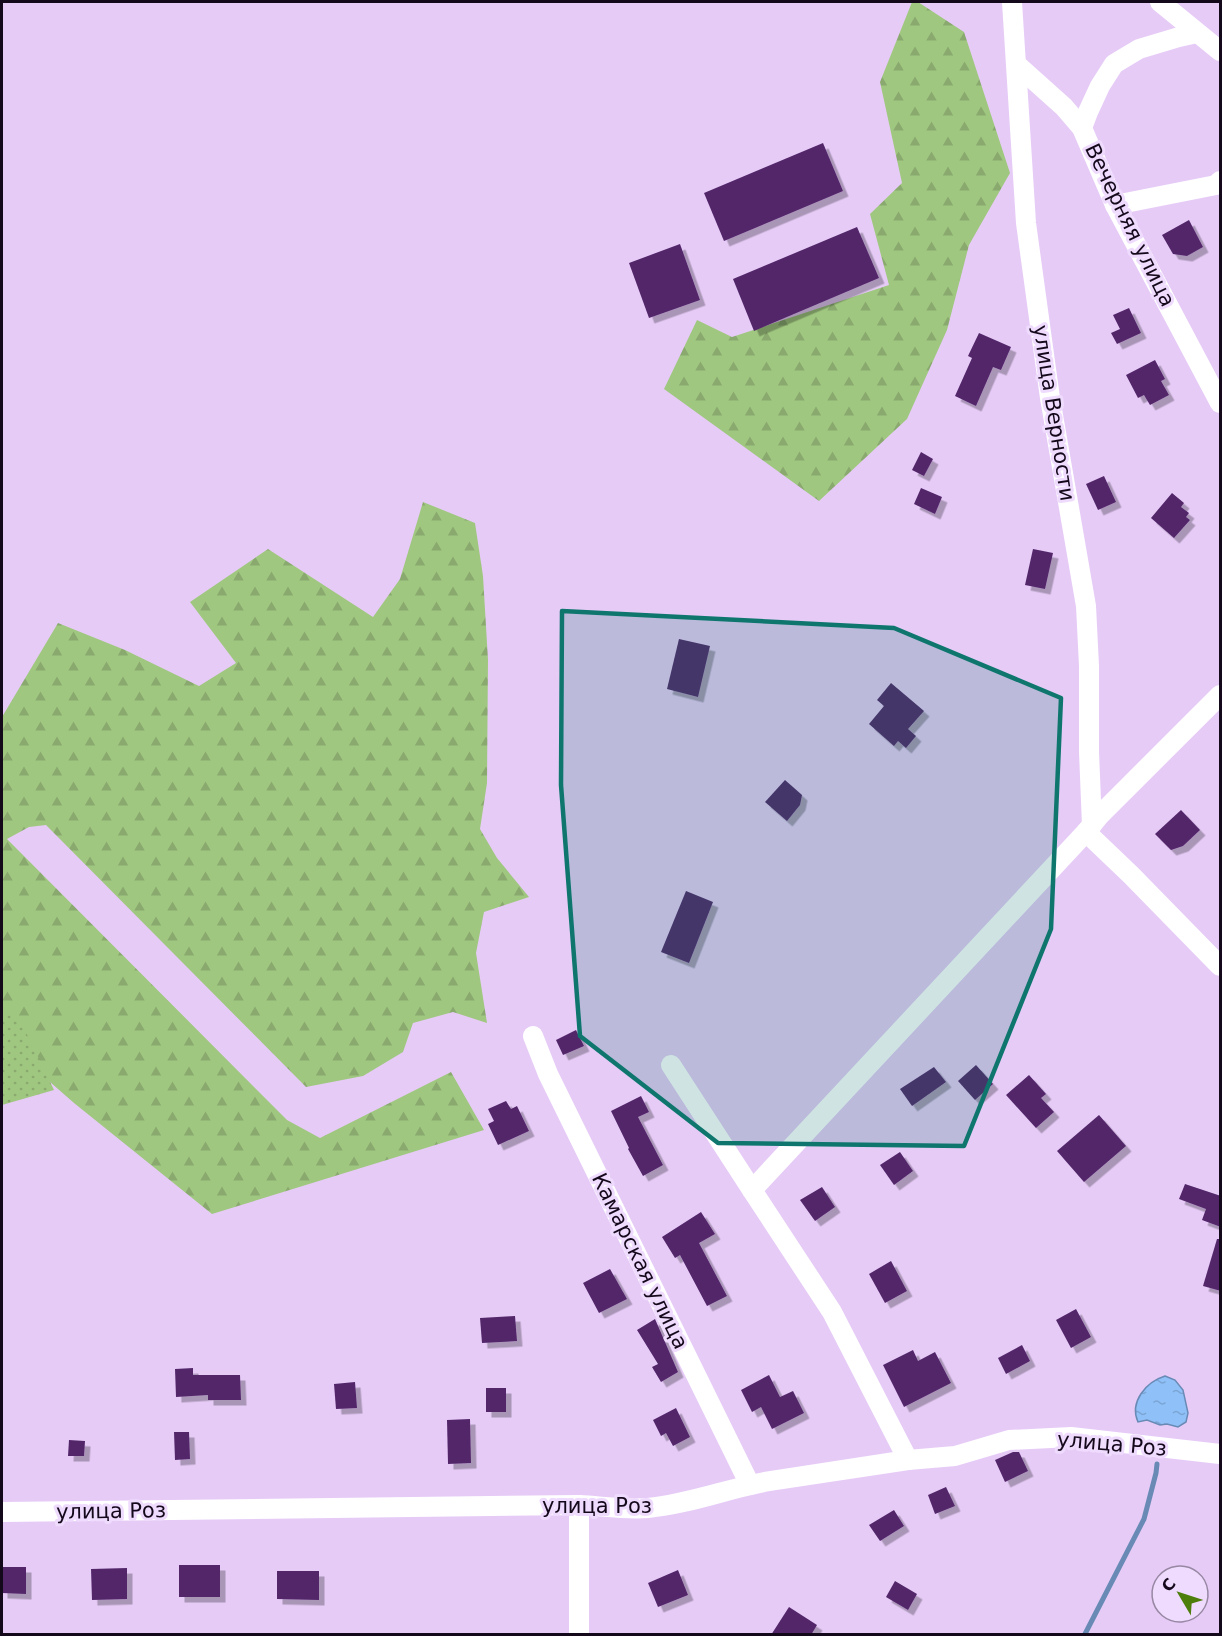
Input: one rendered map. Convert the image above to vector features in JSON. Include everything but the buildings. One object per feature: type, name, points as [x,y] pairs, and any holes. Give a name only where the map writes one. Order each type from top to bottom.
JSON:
[{"type":"street","name":"улица Верности","points":[[1012,2],[1026,223],[1050,398],[1086,606],[1089,666],[1089,829]]},
{"type":"street","points":[[1160,2],[1221,51]]},
{"type":"street","points":[[1082,128],[1100,86],[1114,64],[1139,49],[1197,33]]},
{"type":"street","name":"Вечерняя улица","points":[[1017,64],[1064,107],[1082,128],[1115,204],[1221,403]]},
{"type":"street","points":[[1115,204],[1216,185],[1221,181]]},
{"type":"street","points":[[752,1190],[1108,807],[1221,695]]},
{"type":"street","points":[[1089,829],[1221,966]]},
{"type":"street","name":"Камарская улица","points":[[534,1036],[548,1074],[750,1485]]},
{"type":"street","points":[[671,1065],[832,1312],[908,1460]]},
{"type":"street","name":"улица Роз","points":[[2,1512],[579,1505],[647,1508],[750,1485],[908,1460],[955,1456],[1009,1440],[1071,1437],[1221,1454]]},
{"type":"street","points":[[579,1505],[579,1635]]},
{"type":"highlighted area","points":[[562,611],[894,628],[1061,698],[1051,929],[964,1146],[718,1143],[580,1036],[561,785]]},
{"type":"green space","points":[[912,2],[918,2],[964,32],[1010,173],[969,245],[947,330],[907,419],[819,501],[664,389],[697,320],[732,337],[889,285],[870,214],[902,183],[880,82]]},
{"type":"green space","points":[[423,502],[475,523],[483,576],[488,660],[487,783],[480,829],[497,858],[529,897],[484,912],[476,953],[487,1023],[453,1012],[413,1023],[403,1052],[363,1076],[306,1087],[46,825],[29,827],[7,839],[287,1120],[320,1138],[451,1072],[484,1130],[212,1214],[74,1103],[2,1040],[2,717],[58,623],[125,650],[199,686],[236,663],[190,602],[268,549],[373,617],[400,579]]},
{"type":"green space","points":[[2,1012],[20,1020],[54,1090],[2,1105]]},
{"type":"water","points":[[1165,1376],[1175,1380],[1183,1390],[1188,1413],[1186,1422],[1178,1427],[1160,1425],[1147,1420],[1138,1422],[1136,1407],[1141,1394],[1152,1383]]},
{"type":"waterway","points":[[1085,1634],[1144,1519],[1157,1464]]}]
